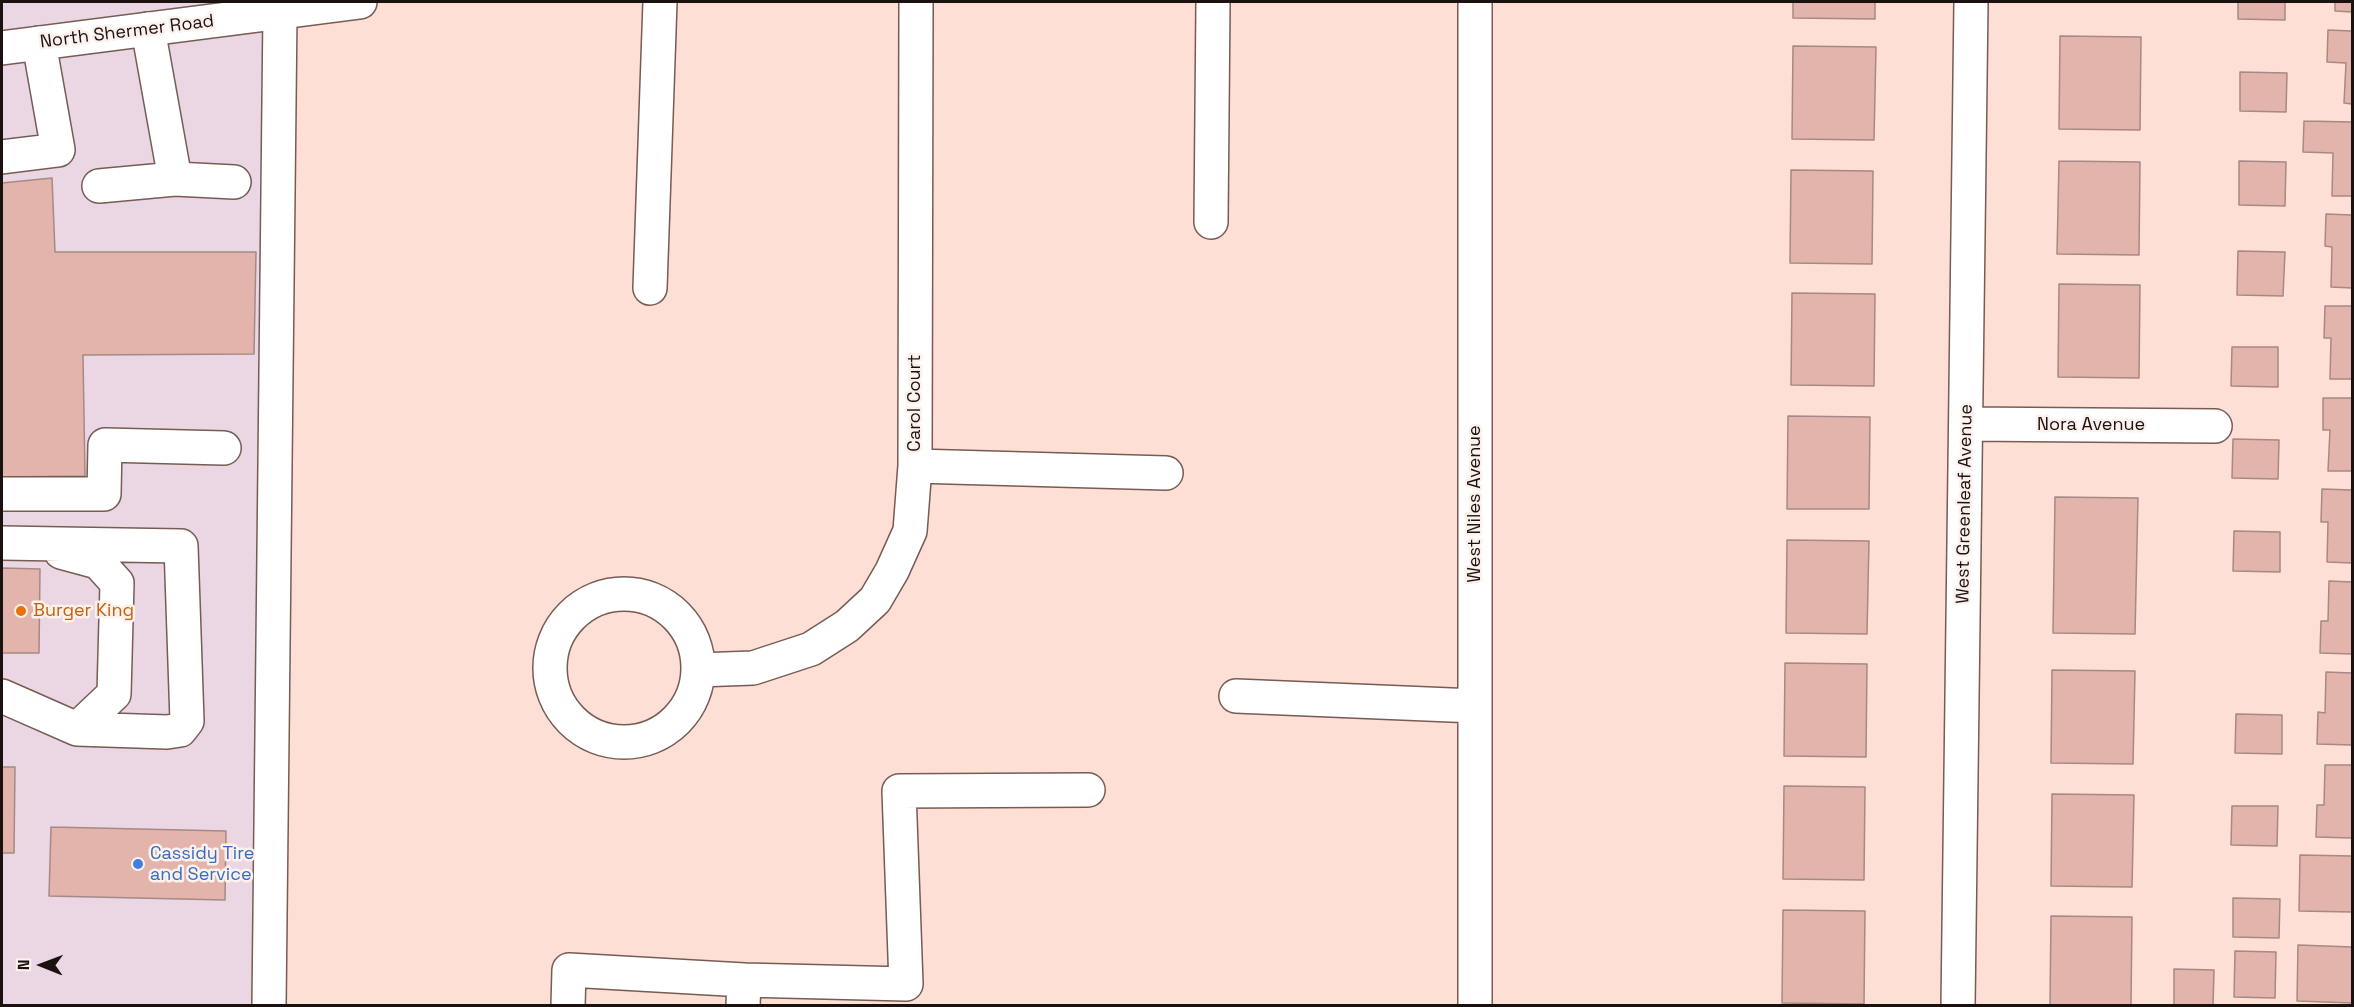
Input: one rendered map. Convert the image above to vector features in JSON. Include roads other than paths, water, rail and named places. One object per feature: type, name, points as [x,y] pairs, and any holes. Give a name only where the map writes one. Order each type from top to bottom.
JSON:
[{"type":"street","name":"North Shermer Road","points":[[2,48],[148,29],[233,10],[280,12],[360,2]]},
{"type":"street","points":[[650,288],[660,2]]},
{"type":"street","name":"Carol Court","points":[[698,670],[753,668],[811,649],[847,626],[875,600],[910,531],[915,466],[916,2]]},
{"type":"street","points":[[1211,222],[1213,2]]},
{"type":"street","name":"West Niles Avenue","points":[[1475,2],[1475,1005]]},
{"type":"street","name":"West Greenleaf Avenue","points":[[1958,1005],[1971,2]]},
{"type":"street","points":[[269,1005],[280,12]]},
{"type":"street","points":[[148,29],[176,179]]},
{"type":"street","points":[[2,157],[58,150],[39,43]]},
{"type":"street","points":[[99,186],[176,179],[234,182]]},
{"type":"street","name":"Nora Avenue","points":[[1967,424],[2215,426]]},
{"type":"street","points":[[2,494],[104,494],[105,445],[224,448]]},
{"type":"street","points":[[915,466],[1166,473]]},
{"type":"street","points":[[2,696],[76,729],[167,732],[180,730],[187,721],[181,546],[16,543]]},
{"type":"street","points":[[16,543],[98,562],[117,583],[114,694],[76,729]]},
{"type":"street","points":[[624,593],[648,597],[669,608],[685,625],[696,647],[698,670],[694,693],[689,703],[683,713],[667,729],[647,739],[624,743],[601,739],[581,729],[565,713],[554,693],[549,670],[553,646],[564,625],[580,608],[601,597],[624,593]]},
{"type":"street","points":[[1236,696],[1475,706]]},
{"type":"street","points":[[568,1005],[569,970],[743,993],[906,984],[899,791],[1088,790]]},
{"type":"place","name":"Burger King","points":[[21,611]]},
{"type":"place","name":"Cassidy Tire and Service","points":[[138,864]]}]
